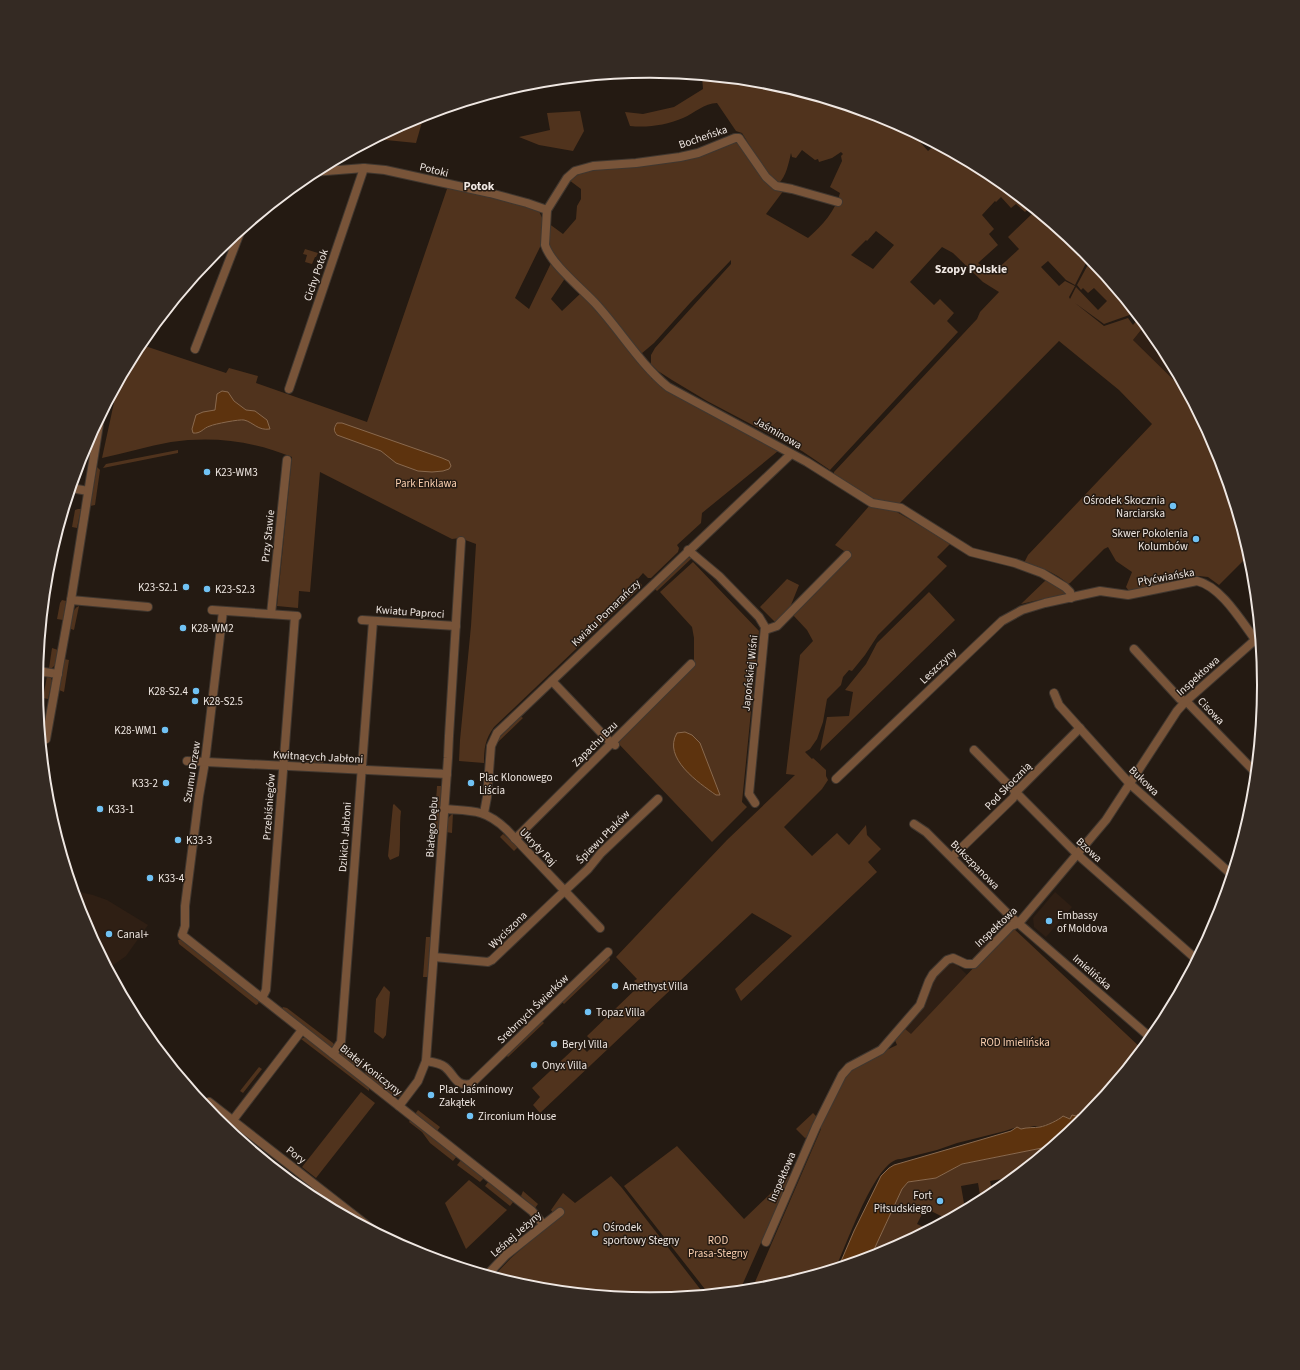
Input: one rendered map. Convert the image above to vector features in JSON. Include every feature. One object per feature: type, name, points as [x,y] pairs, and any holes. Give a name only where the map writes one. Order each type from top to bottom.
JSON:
[{"type":"street","name":"Bocheńska","points":[[547,210],[567,178],[575,171],[593,166],[636,163],[680,157],[698,153],[735,138],[739,138],[742,141],[766,177],[776,186],[838,202]]},
{"type":"street","name":"Potoki","points":[[328,171],[364,168],[386,170],[490,193],[547,210]]},
{"type":"street","name":"Cichy Potok","points":[[289,388],[364,168]]},
{"type":"street","name":"Jaśminowa","points":[[547,210],[544,242],[546,250],[558,266],[596,304],[658,378],[675,391],[766,438],[872,503],[902,508],[971,552],[1015,563],[1042,573],[1065,587],[1070,592],[1071,598]]},
{"type":"street","points":[[195,349],[237,242]]},
{"type":"street","points":[[46,739],[97,435]]},
{"type":"street","name":"Kwiatu Pomarańczy","points":[[484,813],[487,797],[491,746],[495,736],[688,550],[791,454]]},
{"type":"street","name":"Przy Stawie","points":[[271,614],[287,460]]},
{"type":"street","points":[[75,489],[88,491]]},
{"type":"street","name":"Białego Dębu","points":[[399,1106],[418,1081],[426,1061],[447,774],[461,541]]},
{"type":"street","name":"Japońskiej Wiśni","points":[[688,550],[714,572],[759,617],[764,624],[765,630],[749,794],[755,803]]},
{"type":"street","points":[[765,630],[777,626],[847,555]]},
{"type":"street","name":"Płyćwiańska","points":[[1071,598],[1100,591],[1128,595],[1197,581],[1204,582],[1218,593],[1255,640]]},
{"type":"street","name":"Leszczyny","points":[[836,778],[1002,621],[1022,610],[1071,598]]},
{"type":"street","points":[[70,600],[148,607]]},
{"type":"street","points":[[212,610],[271,614]]},
{"type":"street","name":"Szumu Drzew","points":[[182,935],[185,926],[185,906],[199,796],[205,762],[223,611]]},
{"type":"street","name":"Przebiśniegów","points":[[262,998],[266,990],[296,616],[271,614]]},
{"type":"street","name":"Kwiatu Paproci","points":[[362,620],[456,626]]},
{"type":"street","name":"Dzikich Jabłoni","points":[[333,1054],[340,1042],[373,621]]},
{"type":"street","name":"Inspektowa","points":[[766,1242],[811,1138],[842,1075],[849,1067],[881,1050],[920,1005],[931,977],[944,962],[953,958],[966,964],[974,964],[1011,926],[1019,923],[1106,820],[1169,723],[1186,701],[1256,645]]},
{"type":"street","name":"Cisowa","points":[[1134,649],[1180,699],[1186,701],[1251,768]]},
{"type":"street","name":"Zapachu Bzu","points":[[515,839],[613,744],[690,664]]},
{"type":"street","points":[[43,672],[58,674]]},
{"type":"street","points":[[552,681],[613,744]]},
{"type":"street","name":"Bukowa","points":[[1054,693],[1059,705],[1130,784],[1228,871]]},
{"type":"street","name":"Pod Skocznią","points":[[952,857],[1013,798],[1016,792],[1080,728]]},
{"type":"street","name":"Bzowa","points":[[974,750],[1077,854],[1193,956]]},
{"type":"street","name":"Kwitnących Jabłoni","points":[[187,761],[447,774]]},
{"type":"street","name":"Śpiewu Ptaków","points":[[565,891],[601,853],[658,799]]},
{"type":"street","name":"Ukryty Raj","points":[[444,809],[484,813],[500,824],[600,928]]},
{"type":"street","name":"Bukszpanowa","points":[[914,824],[926,832],[1010,916],[1019,923]]},
{"type":"street","name":"Wyciszona","points":[[434,957],[488,962],[492,960],[565,891]]},
{"type":"street","name":"Imielińska","points":[[1019,923],[1147,1034]]},
{"type":"street","name":"Białej Koniczyny","points":[[182,935],[532,1211],[543,1224]]},
{"type":"street","name":"Srebrnych Świerków","points":[[426,1061],[436,1063],[444,1067],[460,1083],[465,1084],[473,1082],[608,952]]},
{"type":"street","points":[[233,1120],[302,1030]]},
{"type":"street","name":"Pory","points":[[212,1104],[354,1215]]},
{"type":"street","name":"Leśnej Jeżyny","points":[[491,1271],[506,1255],[543,1224],[560,1212]]},
{"type":"shaded area","points":[[1142,329],[1176,382],[1133,340]]},
{"type":"shaded area","points":[[222,391],[228,392],[234,401],[246,410],[255,411],[267,420],[270,429],[262,429],[242,420],[212,425],[198,433],[193,433],[192,429],[196,415],[215,410],[217,394]]},
{"type":"shaded area","points":[[337,423],[342,423],[442,458],[449,461],[451,466],[449,469],[443,471],[432,472],[418,471],[396,463],[381,451],[337,435],[334,429]]},
{"type":"shaded area","points":[[685,732],[692,735],[700,743],[720,795],[716,795],[692,777],[678,760],[674,752],[674,742],[677,733]]},
{"type":"shaded area","points":[[80,892],[107,900],[148,925],[126,956],[112,966],[89,917]]},
{"type":"shaded area","points":[[1055,892],[1072,907],[1046,937],[1034,927],[1033,918]]},
{"type":"shaded area","points":[[983,934],[991,942],[981,952],[974,944]]},
{"type":"shaded area","points":[[952,960],[967,975],[911,1035],[904,1028],[934,979]]},
{"type":"shaded area","points":[[1079,1114],[1042,1148],[962,1164],[936,1178],[908,1182],[902,1189],[874,1249],[841,1261],[881,1176],[889,1168],[894,1165],[1011,1131],[1017,1127],[1021,1129],[1040,1127],[1052,1123],[1063,1116],[1070,1119],[1072,1115],[1076,1116]]},
{"type":"green space","points":[[702,80],[729,83],[807,99],[845,110],[882,124],[918,141],[928,151],[932,148],[954,159],[1020,203],[1028,210],[1025,212],[1016,204],[1011,208],[1001,197],[996,202],[995,201],[982,215],[994,229],[989,234],[998,245],[978,263],[992,274],[1019,249],[1008,237],[1032,214],[1086,263],[1075,285],[1066,280],[1048,261],[1041,267],[1059,286],[1065,281],[1075,286],[1069,297],[1070,299],[1076,287],[1098,310],[1107,301],[1094,288],[1088,293],[1083,288],[1081,290],[1077,285],[1088,265],[1106,285],[1131,314],[1104,324],[1075,303],[1104,326],[1128,318],[1133,325],[1136,321],[1142,329],[1133,340],[1176,382],[1211,453],[1225,490],[1244,560],[1219,585],[1208,577],[1199,576],[1129,591],[1126,587],[1132,572],[1116,561],[1108,547],[1104,549],[1068,584],[1047,570],[1024,563],[1028,555],[1152,424],[1119,390],[1059,341],[898,505],[870,499],[834,476],[834,472],[977,319],[980,312],[999,292],[983,282],[953,253],[942,247],[910,282],[934,305],[940,299],[954,313],[947,321],[958,332],[830,470],[802,451],[707,401],[658,371],[651,364],[651,355],[655,348],[731,264],[731,260],[654,343],[641,354],[549,250],[548,223],[563,234],[576,219],[577,206],[581,199],[581,189],[569,180],[570,178],[588,169],[635,165],[737,141],[767,181],[776,190],[784,190],[766,214],[808,238],[832,212],[838,199],[840,193],[830,187],[842,161],[841,156],[843,154],[841,152],[832,158],[819,162],[818,159],[815,160],[802,150],[796,158],[792,157],[791,153],[784,177],[779,183],[771,180],[742,133],[736,131],[717,103],[704,106],[683,118],[650,126],[630,126],[625,112],[643,114],[674,107],[703,89]],"holes":[[[876,231],[894,245],[873,269],[851,255]]]},
{"type":"green space","points":[[580,111],[584,131],[573,151],[539,145],[519,137],[550,130],[547,113]]},
{"type":"green space","points":[[422,123],[416,143],[384,140]]},
{"type":"green space","name":"Park Enklawa","points":[[448,186],[539,211],[543,220],[541,245],[515,298],[529,309],[552,261],[566,277],[551,299],[562,311],[581,293],[615,330],[651,378],[667,389],[778,451],[702,513],[701,523],[677,545],[679,548],[678,552],[651,578],[648,578],[643,573],[637,580],[642,585],[641,587],[494,727],[486,744],[484,763],[459,761],[471,626],[476,544],[460,538],[452,539],[320,472],[310,592],[299,591],[298,608],[277,606],[292,457],[263,447],[233,441],[187,440],[154,445],[102,458],[115,400],[124,381],[146,346],[226,373],[229,368],[258,376],[256,383],[367,422]]},
{"type":"green space","points":[[305,249],[318,253],[312,264],[305,262],[307,255],[303,254]]},
{"type":"green space","points":[[1157,351],[1166,366],[1159,357]]},
{"type":"green space","points":[[178,450],[178,453],[103,468],[106,464]]},
{"type":"green space","points":[[97,467],[100,470],[95,505],[90,506]]},
{"type":"green space","points":[[870,505],[895,511],[951,543],[937,557],[947,566],[878,635],[865,655],[852,671],[849,670],[843,677],[841,685],[827,699],[823,722],[817,739],[810,749],[805,752],[826,770],[828,780],[822,789],[784,827],[812,856],[837,833],[849,845],[866,825],[867,835],[881,849],[868,862],[877,872],[741,1001],[735,989],[792,936],[752,913],[540,1113],[533,1105],[540,1097],[532,1088],[579,1044],[587,1052],[595,1044],[587,1036],[639,986],[634,981],[637,979],[616,957],[727,840],[795,775],[786,774],[800,655],[813,641],[807,630],[792,614],[850,555],[835,545]]},
{"type":"green space","points":[[81,509],[77,528],[72,527],[75,510]]},
{"type":"green space","points":[[686,557],[692,558],[657,591],[655,589]]},
{"type":"green space","points":[[693,562],[759,631],[742,802],[747,807],[712,842],[617,742],[694,665],[694,638],[692,627],[660,592]]},
{"type":"green space","points":[[787,579],[799,585],[789,610],[776,623],[760,607]]},
{"type":"green space","points":[[1047,579],[1065,594],[1021,604]]},
{"type":"green space","points":[[929,592],[955,620],[820,751],[827,717],[849,716],[853,692],[845,690],[866,664],[877,643]]},
{"type":"green space","points":[[62,600],[66,601],[63,620],[57,619]]},
{"type":"green space","points":[[79,606],[74,630],[71,629],[72,616],[74,610]]},
{"type":"green space","points":[[52,648],[58,650],[55,665],[52,668],[49,668]]},
{"type":"green space","points":[[64,659],[69,660],[64,692],[59,690]]},
{"type":"green space","points":[[47,676],[51,678],[52,681],[48,699],[43,698]]},
{"type":"green space","points":[[520,716],[523,718],[496,744],[500,737]]},
{"type":"green space","points":[[307,756],[325,757],[323,763],[307,762]]},
{"type":"green space","points":[[437,786],[443,786],[440,832],[434,831]]},
{"type":"green space","points":[[394,804],[401,811],[400,850],[399,856],[390,860],[388,856]]},
{"type":"green space","points":[[453,813],[452,833],[446,832],[448,818]]},
{"type":"green space","points":[[503,834],[518,847],[514,851],[500,837]]},
{"type":"green space","name":"ROD Imielińska","points":[[1012,927],[1138,1046],[1106,1085],[1079,1114],[1072,1116],[1070,1119],[1064,1116],[1059,1120],[1041,1127],[1034,1126],[1021,1129],[1017,1127],[891,1162],[872,1187],[838,1262],[807,1271],[755,1282],[821,1129],[820,1125],[843,1077],[863,1061],[897,1045],[894,1038],[904,1028],[911,1034]]},
{"type":"green space","points":[[426,937],[432,937],[429,977],[423,977]]},
{"type":"green space","points":[[178,940],[181,940],[259,1001],[258,1004],[256,1005],[179,944]]},
{"type":"green space","points":[[609,956],[610,960],[564,1004],[562,1002]]},
{"type":"green space","points":[[384,986],[390,992],[386,1035],[383,1039],[374,1032],[376,999]]},
{"type":"green space","points":[[283,1007],[287,1008],[335,1046],[329,1046],[281,1010]]},
{"type":"green space","points":[[542,1021],[544,1023],[508,1057],[506,1055]]},
{"type":"green space","points":[[305,1037],[369,1086],[369,1091],[301,1039]]},
{"type":"green space","points":[[340,1049],[362,1066],[357,1069],[341,1056]]},
{"type":"green space","points":[[259,1067],[262,1069],[243,1093],[240,1091]]},
{"type":"green space","points":[[367,1070],[401,1096],[392,1096],[367,1076],[365,1073]]},
{"type":"green space","points":[[361,1092],[375,1103],[316,1178],[302,1167]]},
{"type":"green space","points":[[418,1110],[440,1127],[437,1131],[415,1114]]},
{"type":"green space","points":[[813,1113],[818,1118],[810,1129],[808,1137],[805,1138],[796,1129]]},
{"type":"green space","points":[[411,1119],[457,1156],[453,1161],[430,1143],[422,1132],[409,1122]]},
{"type":"green space","name":"ROD Prasa-Stegny","points":[[677,1146],[744,1219],[792,1173],[742,1285],[705,1289],[624,1186]]},
{"type":"green space","name":"Fort Piłsudskiego","points":[[1042,1148],[1020,1167],[1003,1179],[990,1181],[991,1187],[980,1194],[978,1183],[961,1186],[964,1204],[942,1217],[925,1208],[917,1224],[923,1227],[874,1249],[902,1189],[908,1182],[936,1178],[962,1164]]},
{"type":"green space","points":[[461,1160],[484,1178],[480,1182],[457,1165]]},
{"type":"green space","name":"Ośrodek sportowy Stegny","points":[[611,1176],[622,1188],[701,1290],[650,1292],[610,1291],[571,1287],[498,1272],[511,1258],[557,1218],[551,1210],[563,1193],[575,1203]]},
{"type":"green space","points":[[469,1180],[507,1210],[466,1249],[445,1203]]},
{"type":"green space","points":[[489,1181],[514,1201],[510,1206],[485,1186]]},
{"type":"green space","points":[[523,1191],[538,1204],[535,1208],[521,1196]]},
{"type":"place","name":"K23-WM3","points":[[207,472]]},
{"type":"place","name":"Ośrodek Skocznia Narciarska","points":[[1173,506]]},
{"type":"place","name":"Skwer Pokolenia Kolumbów","points":[[1196,539]]},
{"type":"place","name":"K23-S2.1","points":[[186,587]]},
{"type":"place","name":"K23-S2.3","points":[[207,589]]},
{"type":"place","name":"K28-WM2","points":[[183,628]]},
{"type":"place","name":"K28-S2.4","points":[[196,691]]},
{"type":"place","name":"K28-S2.5","points":[[195,701]]},
{"type":"place","name":"K28-WM1","points":[[165,730]]},
{"type":"place","name":"K33-2","points":[[166,783]]},
{"type":"place","name":"Plac Klonowego Liścia","points":[[471,783]]},
{"type":"place","name":"K33-1","points":[[100,809]]},
{"type":"place","name":"K33-3","points":[[178,840]]},
{"type":"place","name":"K33-4","points":[[150,878]]},
{"type":"place","name":"Embassy of Moldova","points":[[1049,921]]},
{"type":"place","name":"Canal+","points":[[109,934]]},
{"type":"place","name":"Amethyst Villa","points":[[615,986]]},
{"type":"place","name":"Topaz Villa","points":[[588,1012]]},
{"type":"place","name":"Beryl Villa","points":[[554,1044]]},
{"type":"place","name":"Onyx Villa","points":[[534,1065]]},
{"type":"place","name":"Plac Jaśminowy Zakątek","points":[[431,1095]]},
{"type":"place","name":"Zirconium House","points":[[470,1116]]},
{"type":"place","name":"Fort Piłsudskiego","points":[[940,1201]]},
{"type":"place","name":"Ośrodek sportowy Stegny","points":[[595,1233]]},
{"type":"district","name":"Potok","points":[[479,186]]},
{"type":"district","name":"Szopy Polskie","points":[[971,269]]}]
